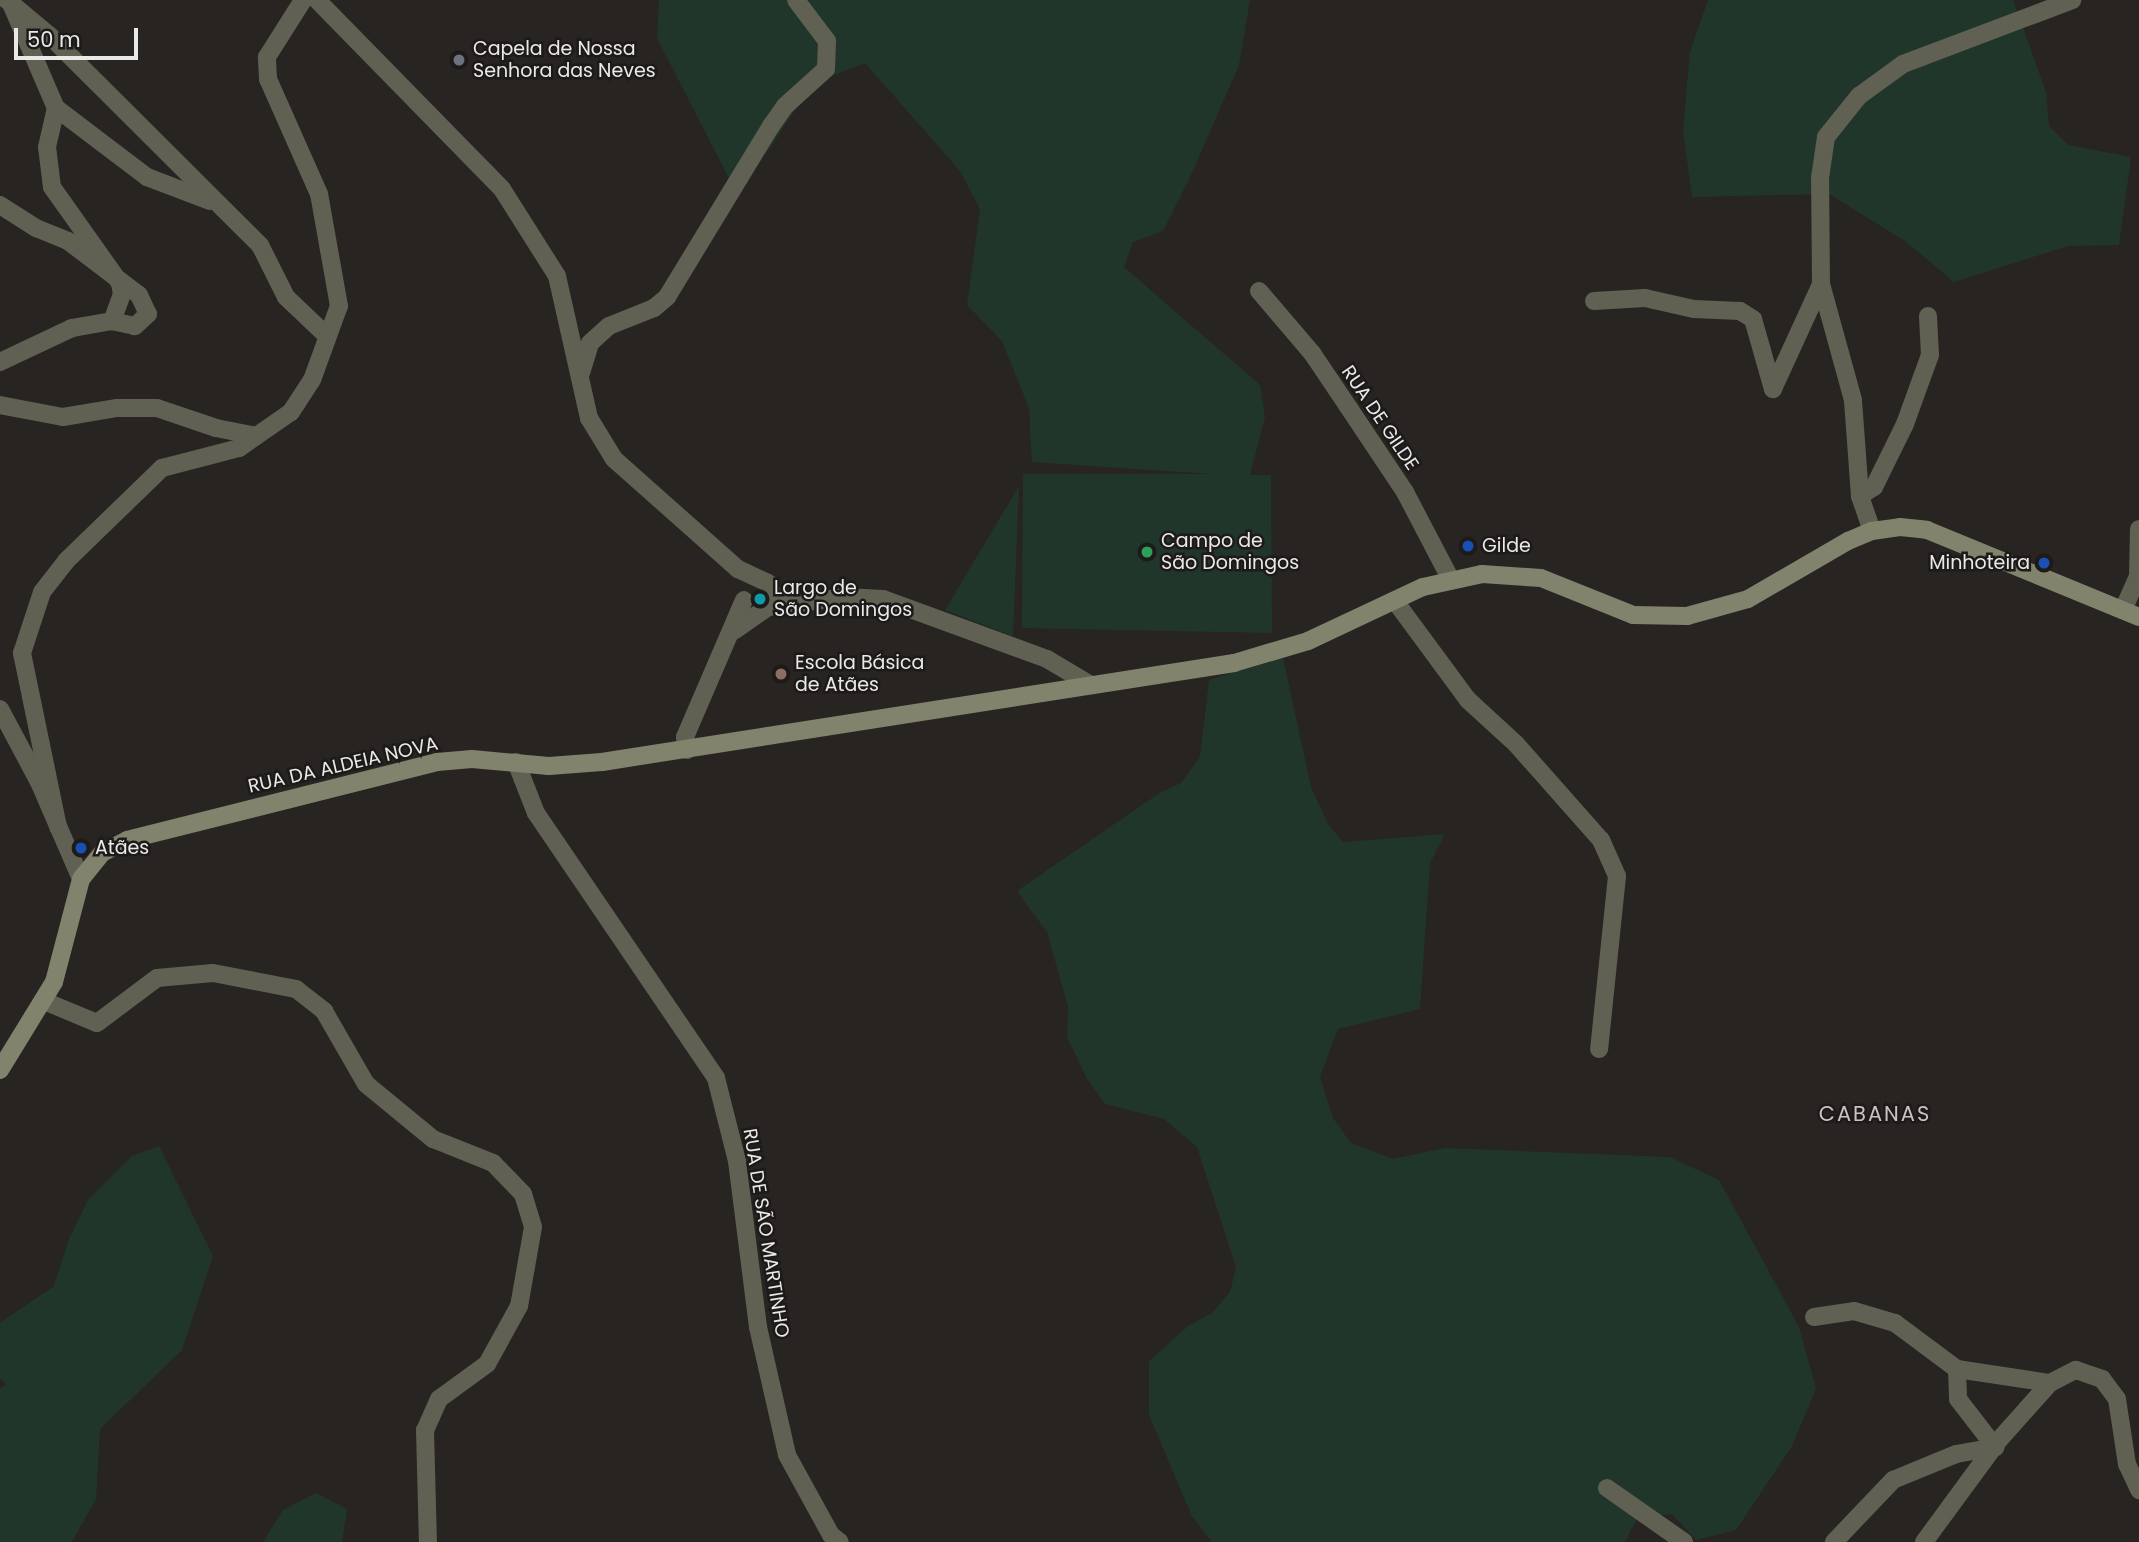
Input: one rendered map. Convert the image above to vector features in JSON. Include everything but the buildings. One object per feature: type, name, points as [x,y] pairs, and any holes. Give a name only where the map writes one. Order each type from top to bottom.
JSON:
[{"type":"street","points":[[58,827],[22,653],[42,592],[66,561],[162,468],[239,448],[291,412],[312,380],[340,306],[319,194],[268,79],[267,57],[303,0]]},
{"type":"street","points":[[317,0],[481,164],[516,208],[557,276],[589,418],[614,459],[738,569],[755,589],[764,608]]},
{"type":"street","points":[[581,374],[590,343],[610,326],[654,308],[667,297],[771,126],[785,106],[826,69],[827,41],[796,0]]},
{"type":"street","points":[[1872,531],[1860,496],[1853,400],[1821,284],[1820,178],[1826,137],[1859,96],[1903,64],[2072,0]]},
{"type":"street","points":[[10,3],[32,18],[214,204],[260,245],[286,296],[327,336]]},
{"type":"street","points":[[10,3],[56,108],[135,169],[214,204]]},
{"type":"street","points":[[56,108],[47,148],[52,187],[120,283],[122,294],[113,321]]},
{"type":"street","points":[[0,205],[36,228],[68,241],[144,300],[148,314],[135,326],[113,321],[72,328],[0,362]]},
{"type":"street","points":[[1594,301],[1645,298],[1694,309],[1740,311],[1753,319],[1773,389],[1821,284]]},
{"type":"street","name":"RUA DE GILDE","points":[[1259,290],[1312,353],[1405,492],[1451,580]]},
{"type":"street","points":[[1860,496],[1874,487],[1905,424],[1930,355],[1928,317]]},
{"type":"street","points":[[0,405],[63,417],[117,408],[157,408],[216,429],[256,436]]},
{"type":"street","points":[[1451,580],[1510,573],[1541,578],[1633,615],[1687,616],[1748,599],[1872,531],[1927,530],[2131,614],[2138,576],[2139,530]]},
{"type":"street","name":"RUA DA ALDEIA NOVA","points":[[0,1070],[54,982],[81,879],[103,853],[127,840],[437,762],[569,765],[687,750],[1257,657],[1308,641],[1423,587],[1451,580]]},
{"type":"street","points":[[755,589],[808,600]]},
{"type":"street","points":[[755,589],[764,608]]},
{"type":"street","points":[[687,750],[685,737],[755,589]]},
{"type":"street","points":[[735,630],[764,608],[808,600],[883,599],[922,610],[1047,659],[1089,684]]},
{"type":"street","points":[[1395,601],[1468,700],[1516,744],[1601,840],[1617,876],[1599,1049]]},
{"type":"street","points":[[0,709],[81,879]]},
{"type":"street","name":"RUA DE SÃO MARTINHO","points":[[516,762],[536,813],[716,1078],[737,1161],[758,1327],[787,1455],[831,1535],[840,1542]]},
{"type":"street","points":[[44,1001],[97,1023],[157,978],[213,973],[296,989],[324,1011],[366,1084],[433,1139],[493,1163],[523,1194],[533,1227],[519,1306],[487,1364],[439,1399],[425,1430],[428,1542]]},
{"type":"street","points":[[1814,1317],[1854,1311],[1895,1323],[1957,1369],[2050,1383]]},
{"type":"street","points":[[1957,1369],[1958,1399],[1995,1447]]},
{"type":"street","points":[[1924,1542],[1995,1447],[2050,1383],[2076,1370],[2102,1379],[2117,1399],[2127,1464],[2139,1490]]},
{"type":"street","points":[[1833,1542],[1893,1480],[1956,1454],[1995,1447]]},
{"type":"street","points":[[1607,1488],[1684,1542]]},
{"type":"green space","points":[[659,0],[1250,0],[1239,65],[1191,175],[1163,231],[1133,242],[1124,267],[1260,385],[1265,417],[1250,475],[1271,475],[1272,633],[1022,628],[1023,474],[1211,474],[1032,462],[1029,408],[1002,341],[967,305],[980,209],[960,171],[865,63],[813,83],[769,149],[734,188],[657,38]]},
{"type":"green space","points":[[1708,0],[2013,0],[2046,92],[2049,126],[2068,145],[2131,157],[2119,245],[2068,246],[1954,282],[1905,241],[1829,194],[1692,197],[1683,130],[1690,52]]},
{"type":"green space","points":[[1019,486],[1013,636],[945,610]]},
{"type":"green space","points":[[1283,658],[1311,787],[1328,824],[1343,842],[1445,834],[1430,863],[1420,1009],[1338,1029],[1320,1077],[1333,1118],[1351,1143],[1393,1159],[1445,1148],[1670,1157],[1719,1180],[1799,1327],[1816,1389],[1792,1446],[1736,1530],[1696,1540],[1672,1514],[1638,1516],[1625,1542],[1212,1542],[1192,1516],[1149,1415],[1149,1361],[1188,1326],[1212,1313],[1230,1292],[1236,1267],[1197,1147],[1164,1119],[1105,1104],[1087,1079],[1067,1037],[1068,1007],[1047,932],[1017,891],[1158,794],[1181,783],[1200,757],[1209,680]]},
{"type":"green space","points":[[159,1146],[213,1256],[182,1350],[100,1429],[96,1499],[72,1542],[0,1542],[0,1389],[6,1384],[0,1378],[0,1323],[54,1286],[69,1239],[88,1200],[132,1156]]},
{"type":"green space","points":[[316,1493],[347,1509],[342,1542],[263,1542],[283,1510]]},
{"type":"place","name":"Capela de Nossa Senhora das Neves","points":[[459,60]]},
{"type":"place","name":"Gilde","points":[[1468,546]]},
{"type":"place","name":"Campo de São Domingos","points":[[1147,552]]},
{"type":"place","name":"Minhoteira","points":[[2044,563]]},
{"type":"place","name":"Largo de São Domingos","points":[[760,599]]},
{"type":"place","name":"Escola Básica de Atães","points":[[781,674]]},
{"type":"place","name":"Atães","points":[[81,848]]},
{"type":"district","name":"CABANAS","points":[[1875,1114]]}]
